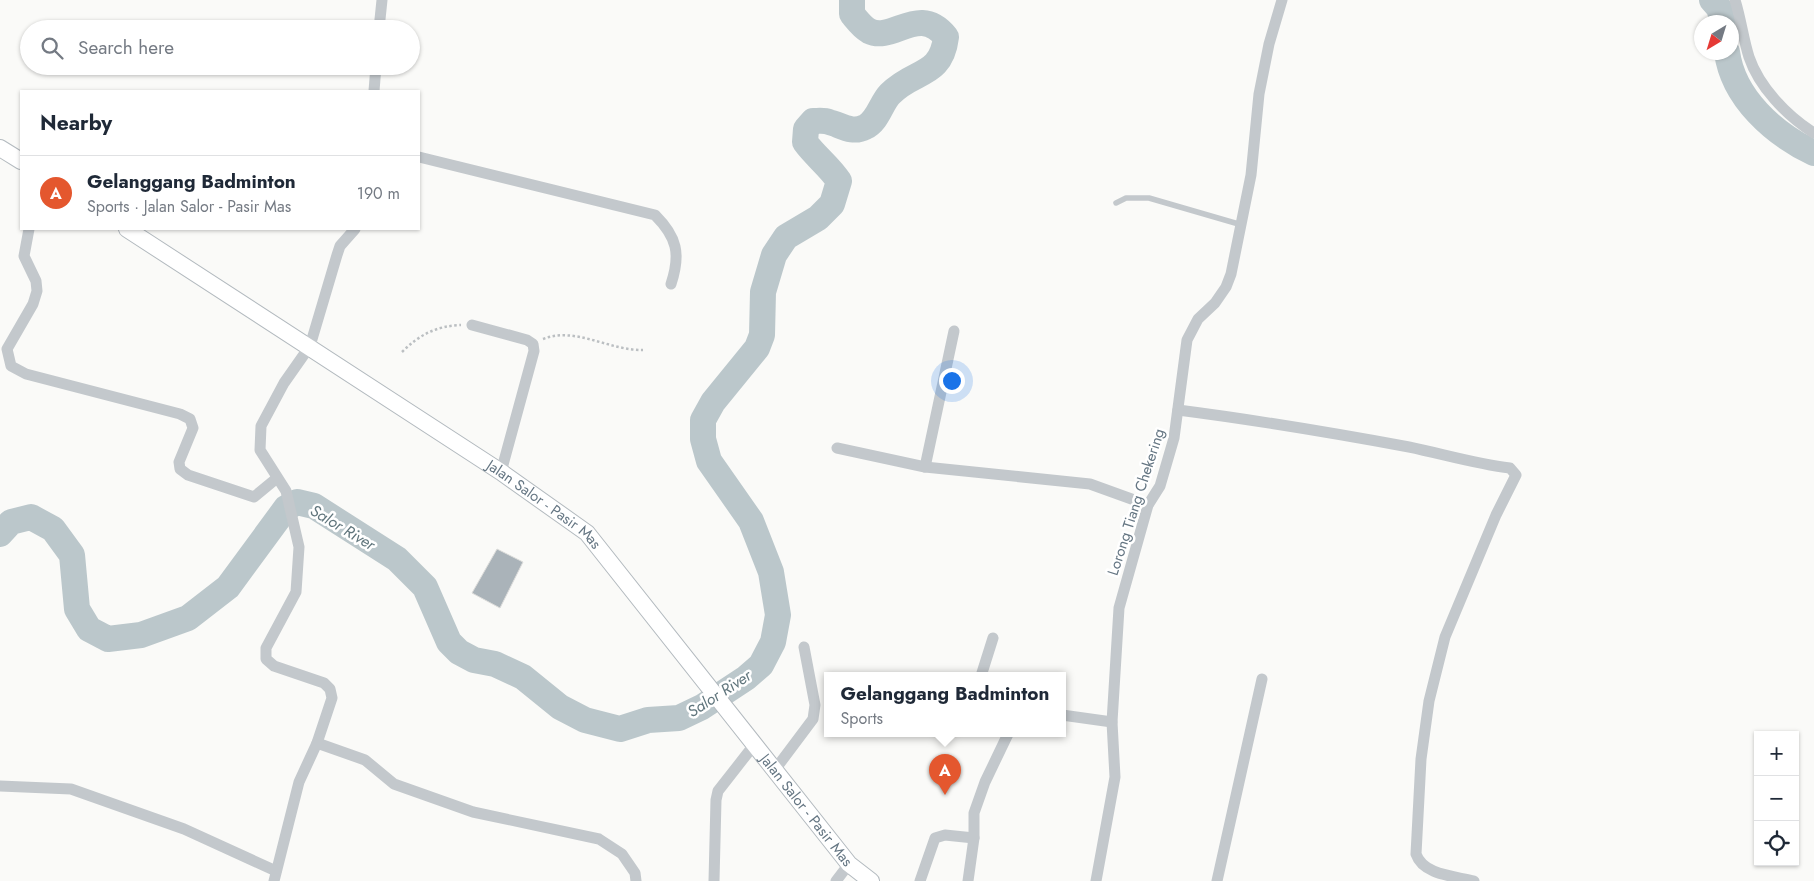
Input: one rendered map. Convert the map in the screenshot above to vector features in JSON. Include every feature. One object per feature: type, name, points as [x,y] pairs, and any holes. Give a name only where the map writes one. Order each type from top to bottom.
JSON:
[{"type":"main road","points":[[0,148],[20,160]]},
{"type":"main road","name":"Jalan Salor - Pasir Mas","points":[[130,230],[501,472],[587,534],[849,864],[871,881]]},
{"type":"street","points":[[380,20],[382,0]]},
{"type":"street","name":"Lorong Tiang Chekering","points":[[1096,881],[1115,777],[1112,722],[1119,608],[1148,505],[1160,486],[1174,438],[1187,340],[1198,319],[1215,303],[1226,288],[1242,225],[1260,94],[1269,44],[1282,0]]},
{"type":"street","points":[[1735,0],[1749,57],[1758,76],[1782,105],[1814,133]]},
{"type":"street","points":[[374,90],[375,75]]},
{"type":"street","points":[[420,157],[655,215],[669,229],[675,244],[677,266],[671,284]]},
{"type":"street","points":[[29,230],[24,256],[26,264],[36,281],[37,291],[33,304],[4,343],[11,366],[19,371],[180,414],[190,419],[193,428],[179,462],[180,469],[188,475],[254,497],[277,478]]},
{"type":"street","points":[[0,786],[71,789],[184,829],[275,876],[299,782],[317,743],[332,698],[330,689],[324,683],[274,666],[266,659],[266,648],[296,592],[299,547],[286,491],[260,450],[261,426],[279,391],[310,346],[336,255],[340,246],[354,230]]},
{"type":"street","points":[[472,325],[527,340],[533,344],[534,351],[501,472]]},
{"type":"street","points":[[925,467],[954,331]]},
{"type":"street","points":[[1178,410],[1247,419],[1451,455],[1487,466],[1510,468],[1516,475],[1496,516],[1445,637],[1429,701],[1421,759],[1416,854],[1419,864],[1430,870],[1474,881]]},
{"type":"street","points":[[837,448],[925,467],[1090,484],[1148,505]]},
{"type":"street","points":[[982,672],[993,638]]},
{"type":"street","points":[[774,770],[813,719],[815,705],[804,647]]},
{"type":"street","points":[[1217,881],[1262,679]]},
{"type":"street","points":[[1066,715],[1112,722]]},
{"type":"street","points":[[968,881],[974,838],[974,813],[985,782],[1007,737]]},
{"type":"street","points":[[317,743],[365,760],[394,784],[473,812],[599,839],[622,854],[634,873],[636,881]]},
{"type":"street","points":[[714,881],[716,800],[718,791],[754,745]]},
{"type":"street","points":[[920,881],[935,838],[945,835],[974,838]]},
{"type":"street","points":[[836,881],[849,864]]},
{"type":"lane","points":[[1116,203],[1126,198],[1149,198],[1242,225]]},
{"type":"path","points":[[402,352],[418,337],[445,326],[472,325]]},
{"type":"path","points":[[533,344],[554,335],[567,335],[632,351],[643,350]]},
{"type":"building","points":[[497,549],[523,562],[500,608],[472,593]]},
{"type":"waterway","name":"Salor River","points":[[0,534],[11,522],[31,517],[53,529],[72,555],[77,609],[89,629],[108,639],[141,635],[188,618],[228,587],[286,508],[297,502],[314,506],[397,559],[425,587],[449,642],[459,652],[474,660],[495,664],[523,677],[560,707],[585,720],[620,729],[648,720],[679,718],[702,707],[746,678],[761,665],[773,642],[778,615],[771,572],[751,521],[709,461],[703,439],[703,420],[713,402],[757,348],[762,335],[763,292],[774,255],[786,237],[818,218],[832,204],[839,181],[805,142],[806,129],[813,121],[827,121],[856,130],[865,127],[873,121],[890,94],[908,80],[925,72],[939,60],[946,37],[936,27],[926,23],[916,23],[887,32],[869,31],[852,14],[852,0]]},
{"type":"waterway","name":"Salor River","points":[[1712,0],[1719,8],[1721,15]]},
{"type":"waterway","name":"Salor River","points":[[1729,60],[1738,85],[1758,113],[1784,136],[1814,153]]},
{"type":"place","name":"Gelanggang Badminton","points":[[945,795]]}]
